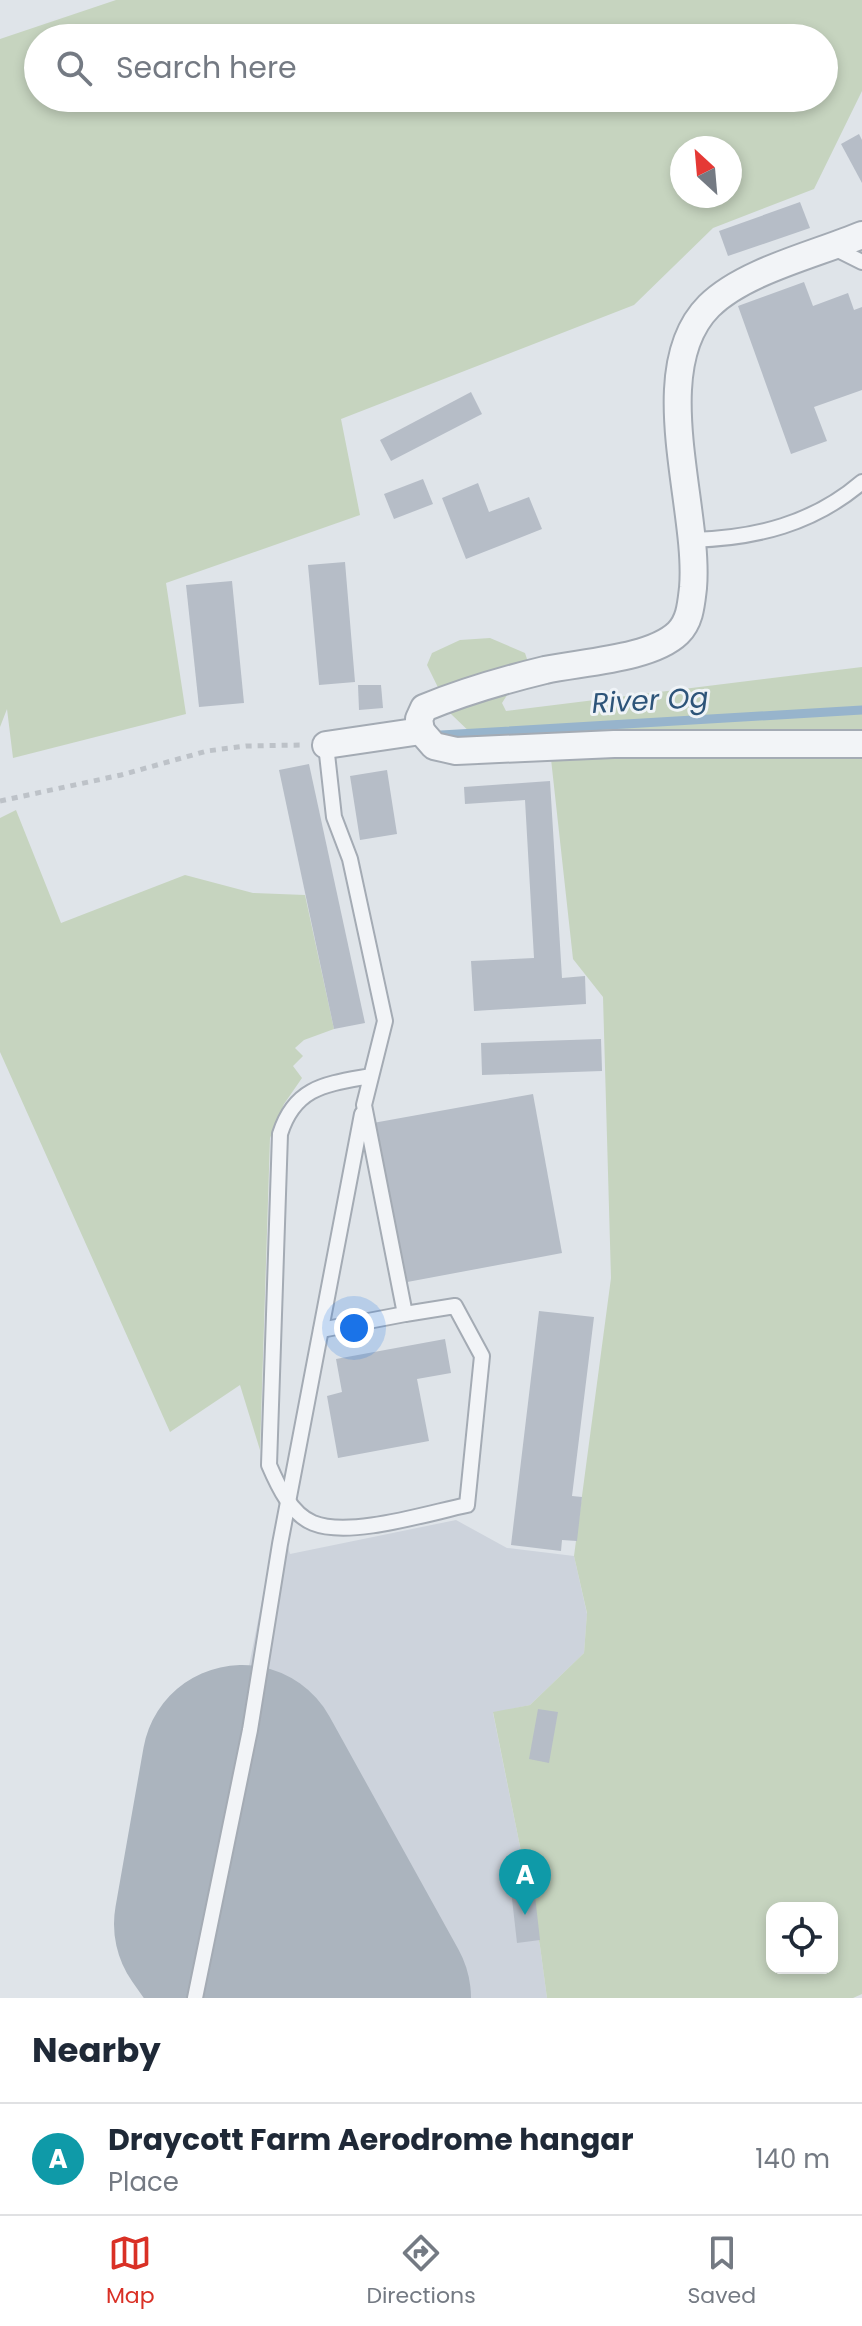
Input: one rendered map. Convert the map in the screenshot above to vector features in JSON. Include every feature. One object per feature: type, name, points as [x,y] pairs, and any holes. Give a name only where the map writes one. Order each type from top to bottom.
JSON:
[{"type":"street","points":[[862,235],[773,270],[717,298],[707,307],[690,336],[682,361],[677,408],[693,540],[691,607],[686,624],[677,635],[652,649],[544,671],[457,694],[424,708],[419,719],[421,731],[434,746],[456,751],[614,744],[862,744]]},
{"type":"street","points":[[326,745],[421,731]]},
{"type":"lane","points":[[832,247],[862,262]]},
{"type":"lane","points":[[693,540],[739,538],[802,521],[845,497],[862,482]]},
{"type":"lane","points":[[195,1998],[250,1730],[288,1501],[364,1105],[385,1021],[350,859],[334,817],[326,745]]},
{"type":"lane","points":[[321,1330],[455,1306],[482,1356],[467,1505],[343,1528],[314,1524],[288,1501],[269,1465],[280,1134],[287,1113],[306,1093],[332,1083],[371,1076]]},
{"type":"lane","points":[[364,1105],[405,1314]]},
{"type":"path","points":[[0,801],[121,775],[228,747],[326,745]]},
{"type":"shaded area","points":[[279,1515],[290,1554],[456,1520],[507,1548],[574,1556],[587,1614],[584,1653],[530,1705],[493,1713],[540,1946],[547,1998],[183,1998]]},
{"type":"green space","points":[[116,0],[862,0],[862,91],[814,189],[713,228],[634,305],[341,419],[360,515],[166,583],[186,714],[13,758],[7,709],[0,727],[0,39],[24,31],[24,112],[838,112],[838,24],[45,24]]},
{"type":"green space","points":[[490,638],[525,653],[528,662],[502,703],[506,711],[862,667],[862,743],[477,739],[451,714],[427,665],[432,653],[460,640]]},
{"type":"green space","points":[[862,755],[862,1994],[853,1998],[547,1998],[540,1946],[493,1712],[530,1705],[584,1653],[587,1613],[574,1556],[611,1278],[603,997],[573,959],[551,759]]},
{"type":"green space","points":[[16,810],[61,923],[185,875],[253,893],[305,895],[334,1029],[304,1040],[295,1048],[303,1056],[293,1066],[302,1078],[284,1104],[270,1138],[260,1450],[240,1385],[170,1432],[0,1052],[0,818]]},
{"type":"building","points":[[859,134],[862,140],[862,183],[841,144]]},
{"type":"building","points":[[800,202],[810,228],[728,256],[719,231]]},
{"type":"building","points":[[804,282],[813,306],[848,293],[854,310],[862,307],[862,390],[814,407],[827,441],[791,454],[738,306]]},
{"type":"building","points":[[471,392],[482,414],[391,461],[380,440]]},
{"type":"building","points":[[423,479],[433,504],[394,519],[384,494]]},
{"type":"building","points":[[478,483],[489,512],[529,497],[542,529],[466,559],[442,498]]},
{"type":"building","points":[[345,562],[355,682],[319,685],[308,565]]},
{"type":"building","points":[[232,581],[244,703],[199,707],[186,585]]},
{"type":"building","points":[[358,685],[381,685],[383,708],[359,710]]},
{"type":"building","points":[[309,764],[365,1023],[334,1029],[279,770]]},
{"type":"building","points":[[387,770],[397,834],[360,840],[350,776]]},
{"type":"building","points":[[550,781],[562,978],[585,976],[586,1004],[474,1011],[471,961],[534,958],[525,800],[465,804],[464,787]]},
{"type":"building","points":[[601,1039],[602,1071],[482,1075],[481,1043]]},
{"type":"building","points":[[533,1094],[562,1253],[402,1283],[373,1123]]},
{"type":"building","points":[[539,1311],[594,1317],[572,1496],[582,1497],[577,1541],[562,1540],[561,1551],[511,1545]]},
{"type":"building","points":[[445,1339],[451,1373],[417,1379],[429,1441],[338,1458],[327,1396],[342,1392],[336,1359]]},
{"type":"building","points":[[538,1709],[558,1712],[549,1763],[529,1759]]},
{"type":"building","points":[[534,1887],[540,1940],[517,1943],[511,1890]]},
{"type":"waterway","name":"River Og","points":[[441,735],[862,710]]},
{"type":"runway","points":[[266,1998],[214,1924],[242,1765],[371,1998]]},
{"type":"place","name":"Draycott Farm Aerodrome hangar","points":[[525,1915]]}]
